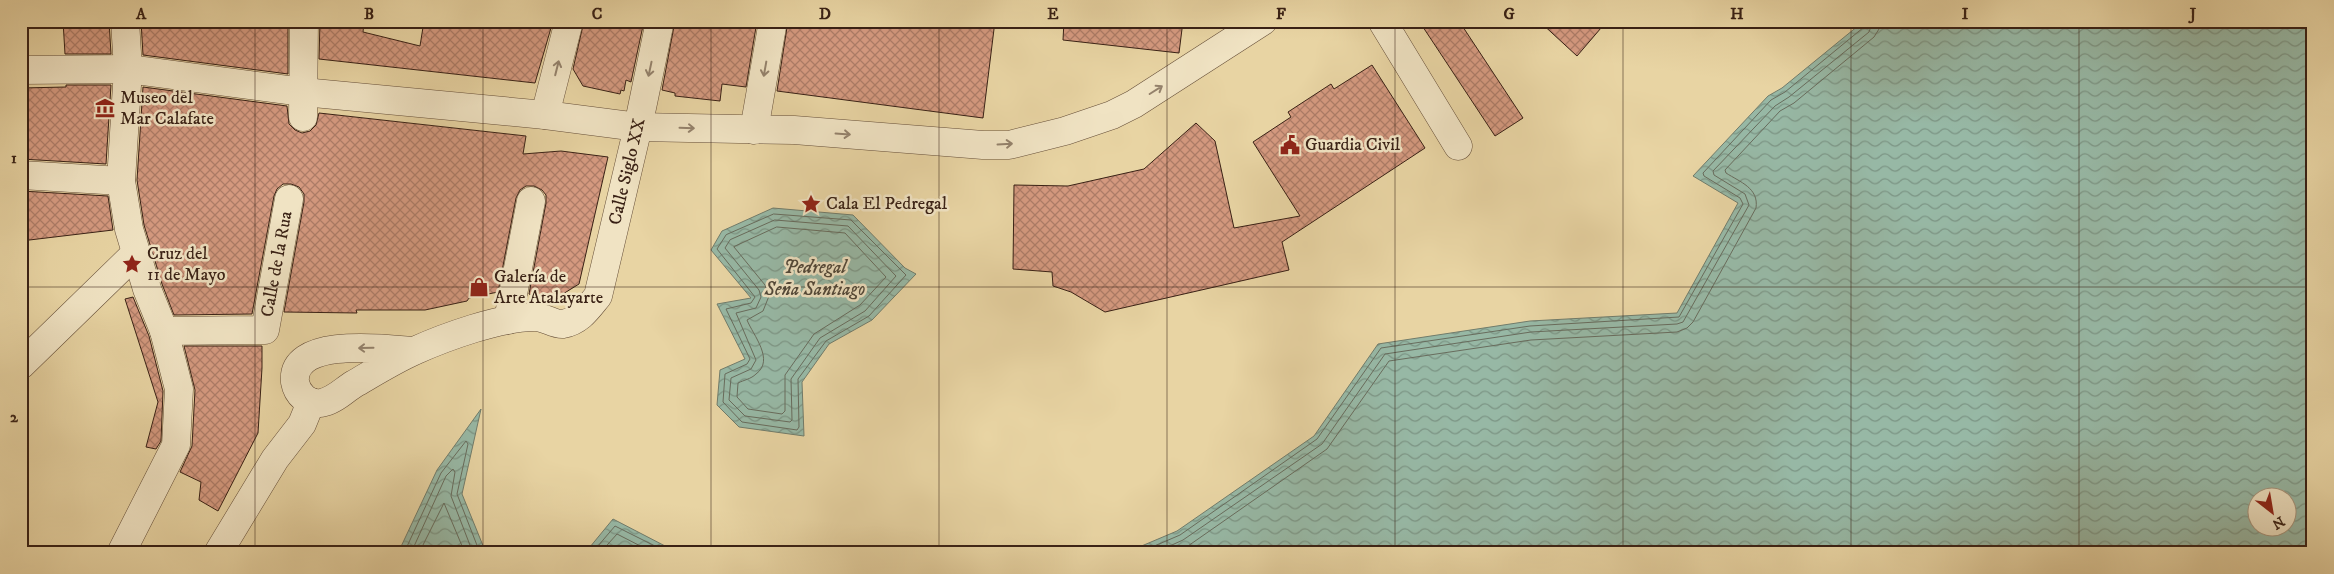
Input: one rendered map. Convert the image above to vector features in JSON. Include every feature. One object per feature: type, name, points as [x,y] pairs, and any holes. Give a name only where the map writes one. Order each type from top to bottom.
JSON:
[{"type":"street","points":[[121,553],[176,445],[179,389],[164,331],[129,229],[121,181],[128,69],[125,21]]},
{"type":"street","points":[[303,105],[304,21]]},
{"type":"street","points":[[545,115],[569,21]]},
{"type":"street","name":"Calle Siglo XX","points":[[508,320],[536,316],[562,324],[582,316],[598,296],[638,127],[660,21]]},
{"type":"street","points":[[754,130],[773,21]]},
{"type":"street","points":[[23,72],[128,69],[303,105],[545,115],[638,127],[794,130],[983,145],[1009,145],[1065,131],[1112,115],[1134,104],[1263,21]]},
{"type":"street","points":[[1382,21],[1458,146]]},
{"type":"street","points":[[21,175],[121,181]]},
{"type":"street","name":"Calle de la Rua","points":[[164,331],[265,330],[289,199]]},
{"type":"street","points":[[414,351],[382,348],[344,348],[321,352],[308,358],[298,367],[295,378],[296,390],[311,402],[329,401],[368,376],[414,351],[508,320],[531,201]]},
{"type":"street","points":[[21,365],[136,253]]},
{"type":"street","points":[[218,553],[275,459],[302,424],[311,402]]},
{"type":"water","points":[[1864,21],[2313,21],[2313,553],[1125,553],[1177,531],[1314,436],[1378,344],[1530,321],[1677,313],[1738,203],[1693,176],[1768,96],[1782,88]]},
{"type":"water","name":"Pedregal Seña Santiago","points":[[773,208],[853,215],[905,268],[916,274],[872,320],[829,344],[802,382],[804,436],[739,427],[717,405],[720,370],[745,359],[717,304],[751,298],[711,250],[722,231]]},
{"type":"water","points":[[481,409],[462,494],[486,553],[398,553],[437,470]]},
{"type":"water","points":[[613,519],[667,547],[668,553],[585,553]]},
{"type":"building","points":[[63,21],[109,21],[111,54],[65,54]]},
{"type":"building","points":[[141,21],[288,21],[288,74],[143,55]]},
{"type":"building","points":[[320,21],[364,21],[363,32],[420,46],[424,21],[553,21],[535,83],[319,59]]},
{"type":"building","points":[[584,21],[644,21],[631,82],[626,80],[624,91],[621,90],[620,94],[583,86],[573,69]]},
{"type":"building","points":[[675,21],[757,21],[746,87],[722,84],[720,101],[675,96],[675,93],[662,90]]},
{"type":"building","points":[[788,21],[995,21],[983,118],[777,91]]},
{"type":"building","points":[[1064,21],[1183,21],[1179,53],[1063,40]]},
{"type":"building","points":[[1419,21],[1459,21],[1523,118],[1495,136]]},
{"type":"building","points":[[1539,21],[1607,21],[1577,56]]},
{"type":"building","points":[[1372,65],[1425,148],[1282,242],[1289,270],[1105,312],[1071,292],[1053,286],[1052,272],[1013,269],[1014,185],[1068,186],[1144,169],[1196,123],[1215,141],[1234,228],[1300,216],[1253,142],[1291,117],[1288,112],[1331,84],[1334,89]]},
{"type":"building","points":[[66,85],[111,85],[106,164],[21,159],[21,88],[66,87]]},
{"type":"building","points":[[143,87],[287,106],[289,124],[295,130],[302,133],[310,131],[316,125],[319,113],[526,136],[523,154],[561,151],[608,157],[579,284],[550,302],[529,294],[546,195],[542,190],[534,186],[526,186],[520,190],[516,198],[498,292],[425,310],[356,310],[357,313],[284,312],[304,194],[299,187],[283,184],[277,189],[274,196],[252,314],[174,315],[162,284],[144,225],[137,180]]},
{"type":"building","points":[[21,191],[108,196],[113,230],[21,241]]},
{"type":"building","points":[[133,297],[149,336],[163,391],[161,441],[156,449],[146,447],[158,402],[125,299]]},
{"type":"building","points":[[184,346],[262,346],[258,433],[218,511],[199,500],[201,482],[180,472],[192,446],[195,390]]},
{"type":"place","name":"Museo del Mar Calafate","points":[[105,108]]},
{"type":"place","name":"Guardia Civil","points":[[1290,145]]},
{"type":"place","name":"Cala El Pedregal","points":[[811,204]]},
{"type":"place","name":"Cruz del 11 de Mayo","points":[[132,264]]},
{"type":"place","name":"Galería de Arte Atalayarte","points":[[479,287]]}]
